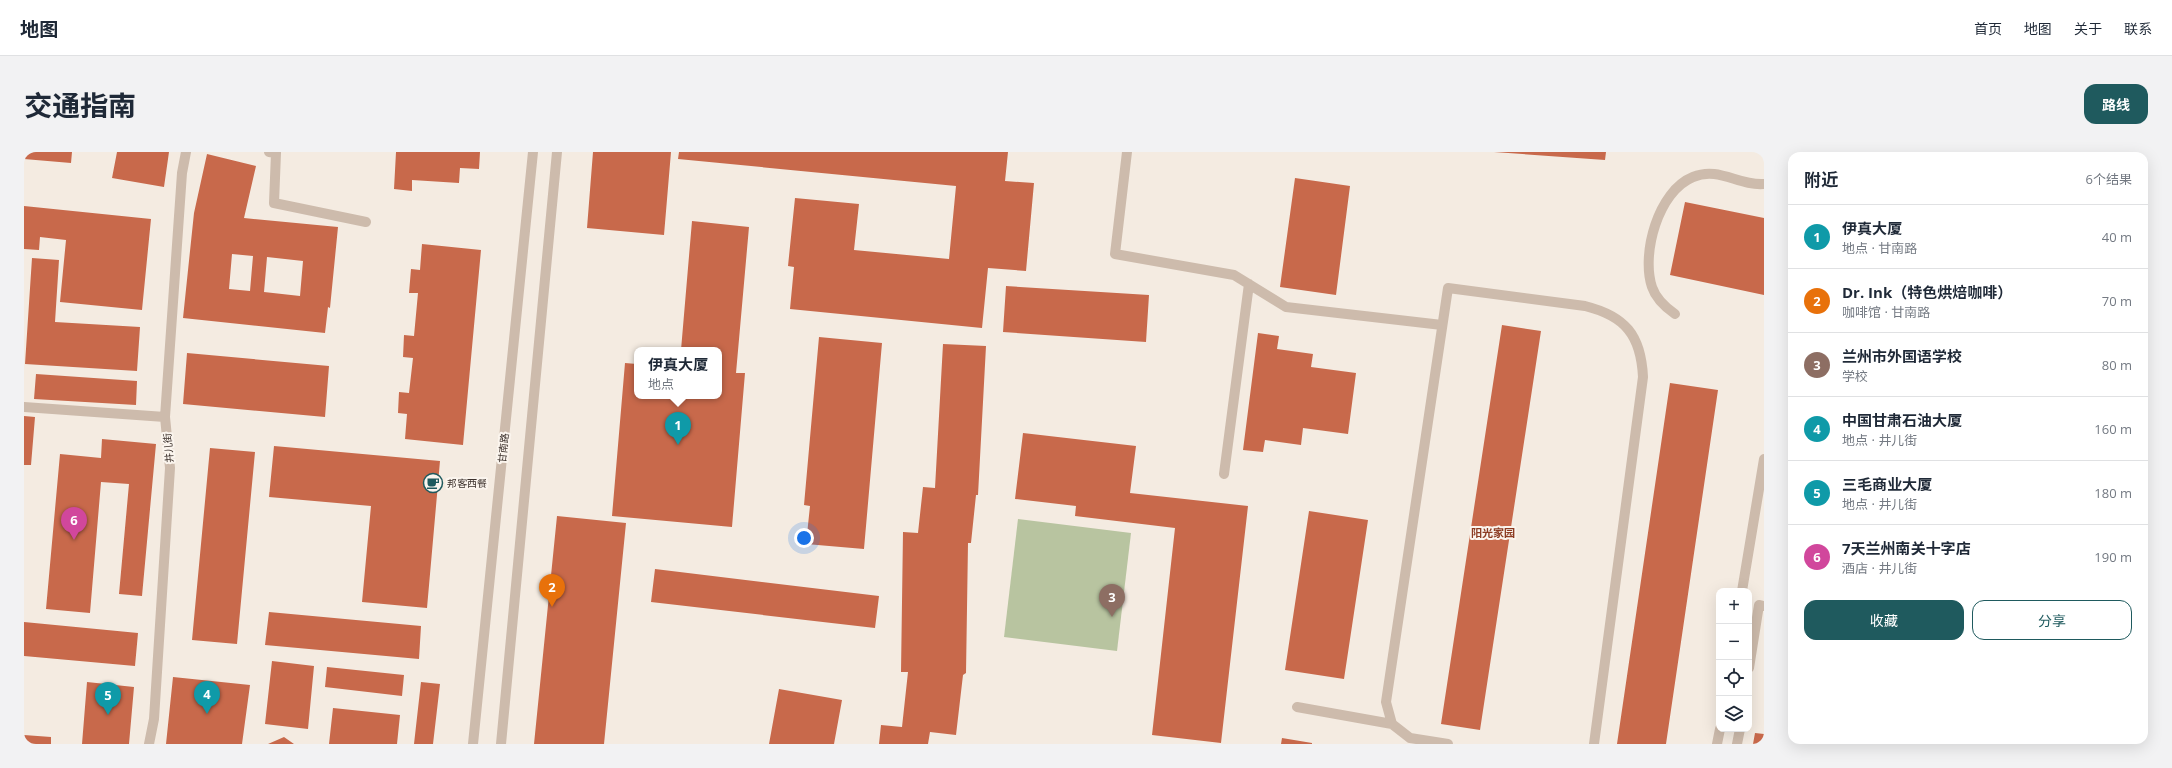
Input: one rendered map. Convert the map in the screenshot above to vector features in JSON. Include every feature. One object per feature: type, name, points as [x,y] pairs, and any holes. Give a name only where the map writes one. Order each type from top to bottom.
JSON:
[{"type":"street","name":"井儿街","points":[[149,744],[154,718],[170,468],[165,417],[182,173],[186,152]]},
{"type":"street","points":[[269,152],[276,153],[274,203],[366,222]]},
{"type":"street","name":"甘南路","points":[[473,744],[533,152]]},
{"type":"street","points":[[501,744],[558,152]]},
{"type":"street","points":[[1127,152],[1115,254],[1234,275],[1286,307],[1442,325]]},
{"type":"street","points":[[1675,314],[1661,303],[1652,288],[1648,271],[1658,216],[1666,199],[1679,185],[1693,177],[1709,174],[1725,175],[1740,181],[1764,184]]},
{"type":"street","points":[[1224,474],[1248,284]]},
{"type":"street","points":[[1392,724],[1386,702],[1448,288],[1585,306],[1604,311],[1622,321],[1635,337],[1642,356],[1643,376],[1594,744]]},
{"type":"street","points":[[24,407],[165,417]]},
{"type":"street","points":[[1742,588],[1764,459]]},
{"type":"street","points":[[1750,660],[1759,605],[1764,606]]},
{"type":"street","points":[[1297,707],[1392,724],[1410,738],[1448,744]]},
{"type":"street","points":[[1717,744],[1719,732]]},
{"type":"street","points":[[1737,744],[1739,732]]},
{"type":"green space","points":[[1018,519],[1131,533],[1117,651],[1004,637]]},
{"type":"building","points":[[24,152],[72,152],[71,163],[24,159]]},
{"type":"building","points":[[117,152],[169,152],[164,187],[112,178]]},
{"type":"building","points":[[396,152],[480,152],[479,169],[460,168],[459,183],[412,180],[412,191],[394,189]]},
{"type":"building","points":[[593,152],[671,152],[664,235],[587,228]]},
{"type":"building","points":[[679,152],[1008,152],[1005,181],[1034,183],[1026,271],[988,268],[982,328],[790,309],[794,267],[788,266],[795,198],[859,204],[854,250],[949,259],[956,186],[678,159]]},
{"type":"building","points":[[1494,152],[1606,152],[1605,160]]},
{"type":"building","points":[[207,154],[256,166],[244,218],[338,227],[330,308],[328,307],[325,333],[183,318],[194,213]],"holes":[[[232,254],[253,256],[250,291],[229,289]],[[267,257],[303,261],[300,296],[264,292]]]},
{"type":"building","points":[[1295,178],[1350,186],[1336,295],[1280,287]]},
{"type":"building","points":[[1685,202],[1764,218],[1764,295],[1670,275]]},
{"type":"building","points":[[24,206],[151,219],[142,310],[60,302],[66,240],[40,237],[39,250],[24,249]]},
{"type":"building","points":[[692,221],[749,227],[736,373],[745,373],[732,527],[612,516],[625,363],[634,364],[634,399],[722,399],[722,347],[681,347]]},
{"type":"building","points":[[422,244],[481,250],[463,445],[405,439],[407,414],[398,413],[399,392],[409,393],[413,358],[403,357],[404,335],[414,336],[418,293],[409,293],[411,269],[420,270]]},
{"type":"building","points":[[32,258],[59,260],[55,322],[140,327],[137,371],[25,364]]},
{"type":"building","points":[[1006,286],[1149,295],[1146,342],[1003,332]]},
{"type":"building","points":[[1502,325],[1541,331],[1480,730],[1441,724]]},
{"type":"building","points":[[1258,333],[1279,336],[1277,349],[1313,354],[1311,367],[1356,373],[1348,434],[1303,428],[1301,445],[1265,440],[1263,452],[1243,450]]},
{"type":"building","points":[[819,337],[882,343],[864,549],[806,544],[810,506],[804,505]]},
{"type":"building","points":[[943,344],[986,346],[978,495],[976,495],[971,543],[968,543],[966,673],[963,675],[956,735],[930,732],[928,744],[879,744],[881,725],[902,727],[908,672],[901,672],[903,532],[918,533],[923,487],[935,488]]},
{"type":"building","points":[[187,353],[329,366],[325,417],[183,404]]},
{"type":"building","points":[[36,374],[137,381],[136,405],[34,399]]},
{"type":"building","points":[[1670,383],[1718,390],[1666,744],[1617,744]]},
{"type":"building","points":[[24,416],[35,417],[31,465],[24,465]]},
{"type":"building","points":[[1023,433],[1136,446],[1130,493],[1248,506],[1221,743],[1152,735],[1175,528],[1075,516],[1076,506],[1015,499]]},
{"type":"building","points":[[102,439],[156,444],[142,596],[119,594],[129,484],[101,482],[90,613],[46,609],[60,454],[101,458]]},
{"type":"building","points":[[274,446],[440,461],[427,608],[362,602],[371,506],[269,497]]},
{"type":"building","points":[[210,448],[255,452],[237,644],[192,640]]},
{"type":"building","points":[[1309,511],[1368,520],[1344,679],[1285,670]]},
{"type":"building","points":[[557,516],[626,523],[604,744],[534,744]]},
{"type":"building","points":[[655,569],[879,596],[875,628],[651,602]]},
{"type":"building","points":[[269,612],[421,626],[419,659],[265,645]]},
{"type":"building","points":[[24,622],[138,633],[135,666],[24,656]]},
{"type":"building","points":[[272,661],[314,666],[308,729],[265,724]]},
{"type":"building","points":[[327,667],[404,675],[402,696],[325,687]]},
{"type":"building","points":[[173,677],[250,685],[242,744],[166,744]]},
{"type":"building","points":[[87,682],[134,687],[129,744],[82,744]]},
{"type":"building","points":[[421,682],[440,684],[433,744],[414,744]]},
{"type":"building","points":[[779,689],[842,700],[834,744],[769,744]]},
{"type":"building","points":[[333,708],[400,715],[397,744],[329,744]]},
{"type":"building","points":[[1755,733],[1764,734],[1764,744],[1753,744]]},
{"type":"building","points":[[24,735],[51,737],[51,744],[24,744]]},
{"type":"building","points":[[284,737],[294,744],[268,744]]},
{"type":"building","points":[[1282,738],[1312,743],[1312,744],[1281,744]]},
{"type":"place","name":"伊真大厦","points":[[678,445]]},
{"type":"place","name":"邦客西餐","points":[[433,483]]},
{"type":"place","name":"7天兰州南关十字店","points":[[74,540]]},
{"type":"place","name":"Dr. Ink（特色烘焙咖啡）","points":[[552,607]]},
{"type":"place","name":"兰州市外国语学校","points":[[1112,617]]},
{"type":"place","name":"中国甘肃石油大厦","points":[[207,714]]},
{"type":"place","name":"三毛商业大厦","points":[[108,715]]},
{"type":"district","name":"阳光家园","points":[[1493,533]]}]
